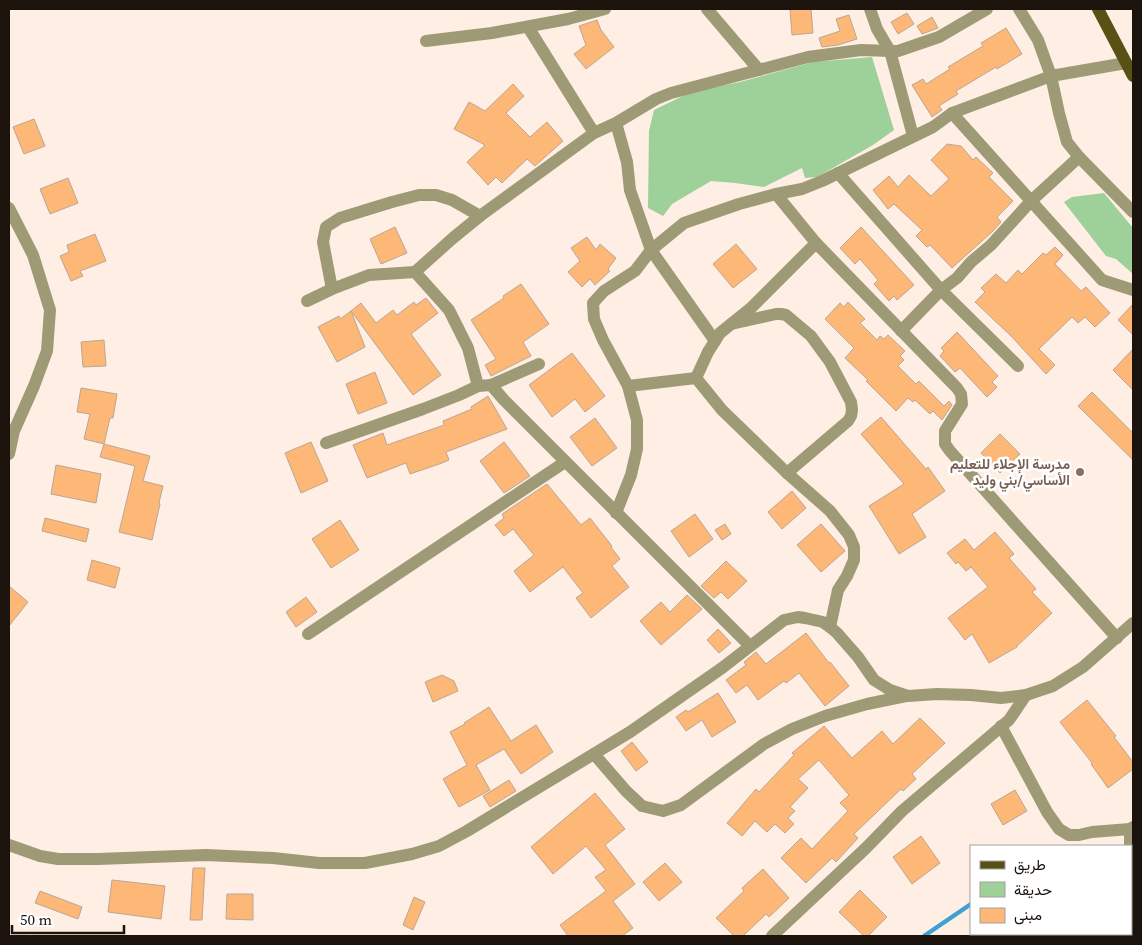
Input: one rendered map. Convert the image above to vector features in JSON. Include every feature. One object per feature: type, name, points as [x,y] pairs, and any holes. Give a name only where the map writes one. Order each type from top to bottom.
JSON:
[{"type":"main road","points":[[1098,9],[1133,76]]},
{"type":"street","points":[[426,41],[492,33],[568,20],[605,9]]},
{"type":"street","points":[[707,9],[759,70]]},
{"type":"street","points":[[870,9],[877,29],[890,52],[913,136]]},
{"type":"street","points":[[307,301],[369,275],[415,272],[452,238],[480,216],[594,133],[616,123],[656,98],[808,57],[861,50],[898,51],[939,37],[987,9]]},
{"type":"street","points":[[1019,9],[1038,40],[1051,76],[1067,142],[1079,157],[1133,212]]},
{"type":"street","points":[[528,26],[594,133]]},
{"type":"street","points":[[616,512],[631,475],[637,449],[637,420],[628,386],[594,319],[593,303],[604,291],[635,272],[651,250],[684,223],[739,204],[802,189],[822,181],[933,127],[952,113],[1051,76],[1126,63]]},
{"type":"street","points":[[952,113],[1102,280],[1133,290]]},
{"type":"street","points":[[616,123],[627,162],[630,190],[651,250],[715,341]]},
{"type":"street","points":[[901,331],[941,290],[957,278],[971,262],[991,245],[1031,201],[1079,157]]},
{"type":"street","points":[[838,173],[941,290],[1018,366]]},
{"type":"street","points":[[776,194],[816,243],[957,388],[961,394],[962,404],[945,431],[945,444],[1117,638]]},
{"type":"street","points":[[332,289],[323,242],[326,227],[340,218],[419,195],[436,196],[452,200],[480,216]]},
{"type":"street","points":[[9,208],[33,255],[50,310],[47,351],[14,432],[9,454]]},
{"type":"street","points":[[696,378],[708,352],[720,333],[751,308],[816,243]]},
{"type":"street","points":[[415,272],[449,310],[468,348],[478,386]]},
{"type":"street","points":[[731,324],[776,314],[786,315],[811,336],[819,346],[830,362],[851,402],[852,410],[848,421],[787,473]]},
{"type":"street","points":[[326,443],[422,409],[478,386],[491,384],[539,364]]},
{"type":"street","points":[[628,386],[696,378]]},
{"type":"street","points":[[696,378],[722,410],[830,512],[849,535],[854,547],[854,560],[838,590],[830,627]]},
{"type":"street","points":[[491,384],[504,400],[565,462],[750,646]]},
{"type":"street","points":[[308,634],[565,462]]},
{"type":"street","points":[[9,845],[40,856],[58,859],[206,855],[274,858],[319,863],[365,863],[412,854],[438,846],[638,727],[722,668],[784,620],[791,618],[805,618],[822,622],[830,627],[858,658],[874,680],[890,690],[908,696]]},
{"type":"street","points":[[594,754],[642,806],[663,811],[681,805],[764,744],[792,729],[825,716],[867,704],[908,696],[938,694],[1001,698],[1026,695],[1053,686],[1083,667],[1133,623]]},
{"type":"street","points":[[772,936],[840,873],[902,811],[1009,720],[1026,695]]},
{"type":"street","points":[[1001,726],[1047,812],[1059,829],[1069,834],[1079,834],[1132,828],[1130,845]]},
{"type":"green space","points":[[872,57],[894,130],[873,145],[817,177],[805,178],[802,168],[764,187],[711,181],[672,204],[663,216],[648,208],[649,131],[654,110],[691,92],[740,82],[813,62]]},
{"type":"green space","points":[[1104,193],[1133,228],[1133,274],[1116,259],[1106,256],[1064,202],[1072,197]]},
{"type":"building","points":[[790,9],[811,9],[813,33],[792,35]]},
{"type":"building","points":[[907,13],[914,24],[898,34],[891,22]]},
{"type":"building","points":[[849,15],[857,39],[838,45],[822,47],[819,38],[840,31],[836,19]]},
{"type":"building","points":[[932,17],[938,28],[922,34],[917,26]]},
{"type":"building","points":[[597,20],[601,30],[614,47],[586,69],[574,54],[586,45],[579,26]]},
{"type":"building","points":[[1006,28],[1022,54],[956,91],[958,94],[939,106],[942,110],[932,117],[912,85],[923,79],[926,84],[950,69],[948,67],[983,46],[981,43]]},
{"type":"building","points":[[513,84],[524,96],[506,113],[530,137],[547,122],[563,141],[535,166],[527,159],[502,183],[496,177],[488,185],[467,162],[485,145],[454,129],[469,102],[485,111]]},
{"type":"building","points":[[34,119],[45,146],[24,154],[13,127]]},
{"type":"building","points":[[947,144],[961,146],[973,160],[976,157],[993,173],[989,177],[1013,201],[997,217],[1001,222],[992,232],[952,268],[930,245],[927,247],[916,236],[922,230],[894,204],[888,209],[873,190],[889,176],[898,187],[909,175],[931,196],[949,179],[931,160]]},
{"type":"building","points":[[68,178],[78,203],[50,214],[40,189]]},
{"type":"building","points":[[395,227],[407,253],[381,264],[370,239]]},
{"type":"building","points":[[861,227],[914,285],[897,300],[894,296],[889,301],[874,284],[878,280],[860,259],[855,264],[840,248]]},
{"type":"building","points":[[95,234],[106,261],[80,271],[83,276],[71,281],[60,256],[69,252],[67,245]]},
{"type":"building","points":[[587,237],[596,250],[600,244],[616,258],[608,269],[610,271],[595,285],[590,279],[582,287],[568,272],[580,261],[571,248]]},
{"type":"building","points":[[736,244],[757,269],[733,288],[713,264]]},
{"type":"building","points":[[1055,247],[1063,255],[1055,264],[1081,291],[1086,287],[1110,313],[1095,327],[1085,317],[1078,323],[1072,317],[1039,349],[1055,365],[1046,374],[1011,336],[975,302],[985,292],[981,288],[996,274],[1006,283],[1018,270],[1022,274],[1043,253],[1046,255]]},
{"type":"building","points":[[521,284],[549,324],[523,342],[531,356],[491,376],[485,365],[496,359],[471,320]]},
{"type":"building","points":[[426,298],[438,313],[411,334],[441,375],[413,395],[351,311],[361,303],[376,323],[393,310],[397,315],[414,302],[416,305]]},
{"type":"building","points":[[848,302],[865,319],[860,323],[877,340],[880,336],[884,339],[888,335],[905,351],[900,356],[904,360],[898,366],[916,384],[919,381],[944,406],[949,401],[952,405],[942,420],[933,411],[930,414],[915,400],[913,402],[908,398],[896,411],[845,358],[854,348],[825,319],[840,303],[844,307]]},
{"type":"building","points":[[1133,304],[1133,335],[1118,320]]},
{"type":"building","points":[[351,311],[365,347],[337,362],[318,327],[339,316],[340,319]]},
{"type":"building","points":[[957,332],[998,376],[992,382],[997,387],[987,397],[960,368],[955,372],[940,356],[944,351],[941,348]]},
{"type":"building","points":[[104,340],[106,366],[83,367],[81,342]]},
{"type":"building","points":[[1133,349],[1133,390],[1113,370]]},
{"type":"building","points":[[572,353],[605,396],[585,412],[575,399],[552,417],[529,385]]},
{"type":"building","points":[[375,372],[387,403],[358,414],[346,384]]},
{"type":"building","points":[[81,388],[117,394],[113,418],[110,418],[104,444],[84,439],[90,414],[77,412]]},
{"type":"building","points":[[1092,392],[1133,433],[1133,460],[1078,406]]},
{"type":"building","points":[[488,396],[507,429],[446,452],[449,460],[442,463],[410,474],[406,463],[367,478],[353,445],[383,433],[387,445],[444,425],[443,421],[472,409],[471,407]]},
{"type":"building","points":[[881,417],[926,469],[928,467],[945,491],[912,514],[926,537],[899,554],[869,506],[904,484],[861,434]]},
{"type":"building","points":[[595,418],[617,448],[592,466],[570,437]]},
{"type":"building","points":[[1000,434],[1020,454],[1000,473],[981,453]]},
{"type":"building","points":[[311,442],[328,481],[301,493],[285,453]]},
{"type":"building","points":[[504,442],[530,476],[504,493],[480,461]]},
{"type":"building","points":[[104,444],[150,456],[143,481],[163,486],[152,540],[119,532],[135,466],[100,457]]},
{"type":"building","points":[[56,465],[101,474],[96,503],[51,494]]},
{"type":"building","points":[[547,484],[581,525],[590,518],[620,559],[612,566],[629,587],[591,618],[576,598],[583,593],[563,567],[530,592],[514,571],[534,555],[513,529],[504,536],[495,525],[504,518],[502,514]]},
{"type":"building","points":[[792,491],[806,508],[782,529],[768,512]]},
{"type":"building","points":[[695,514],[713,539],[689,557],[671,531]]},
{"type":"building","points":[[45,518],[89,529],[86,542],[42,531]]},
{"type":"building","points":[[340,520],[359,550],[331,568],[312,539]]},
{"type":"building","points":[[725,524],[731,534],[722,540],[715,530]]},
{"type":"building","points":[[821,524],[845,551],[821,572],[797,545]]},
{"type":"building","points":[[995,532],[1014,554],[1009,558],[1036,589],[1032,592],[1052,613],[1017,647],[989,663],[972,634],[965,640],[948,618],[988,587],[971,567],[966,571],[958,562],[956,564],[947,553],[965,539],[974,550]]},
{"type":"building","points":[[92,560],[120,568],[115,588],[87,580]]},
{"type":"building","points":[[726,561],[747,581],[728,599],[721,592],[714,598],[701,586]]},
{"type":"building","points":[[9,586],[28,602],[9,626]]},
{"type":"building","points":[[687,595],[702,609],[661,645],[640,621],[661,602],[670,612]]},
{"type":"building","points":[[306,597],[317,612],[296,627],[286,612]]},
{"type":"building","points":[[718,629],[731,643],[719,653],[707,640]]},
{"type":"building","points":[[806,633],[849,686],[825,706],[799,673],[786,683],[784,681],[758,700],[747,685],[736,693],[726,680],[746,665],[744,662],[756,652],[766,664]]},
{"type":"building","points":[[442,675],[454,681],[458,691],[433,702],[425,682]]},
{"type":"building","points":[[718,693],[736,722],[712,737],[702,720],[686,731],[676,717],[686,710],[688,712]]},
{"type":"building","points":[[1087,700],[1116,736],[1114,737],[1133,762],[1133,769],[1108,788],[1092,763],[1060,722]]},
{"type":"building","points":[[489,707],[511,741],[536,725],[553,752],[521,774],[504,749],[476,765],[490,790],[459,807],[443,779],[467,765],[450,732]]},
{"type":"building","points":[[920,718],[945,743],[912,774],[916,779],[903,791],[901,789],[854,834],[858,838],[836,862],[832,858],[806,883],[781,858],[801,838],[812,849],[848,811],[840,803],[849,795],[819,760],[798,779],[808,788],[790,807],[795,811],[788,818],[794,824],[785,833],[775,824],[767,832],[755,821],[742,836],[727,823],[756,789],[759,792],[794,755],[792,753],[824,726],[852,758],[882,731],[893,744]]},
{"type":"building","points":[[632,742],[648,762],[636,771],[621,751]]},
{"type":"building","points":[[509,780],[516,791],[490,807],[483,796]]},
{"type":"building","points":[[1015,790],[1027,811],[1003,825],[991,804]]},
{"type":"building","points":[[595,793],[625,829],[605,845],[635,884],[613,901],[633,928],[622,936],[568,936],[560,925],[606,891],[595,877],[606,870],[586,846],[553,874],[531,847]]},
{"type":"building","points":[[921,836],[940,863],[912,884],[893,857]]},
{"type":"building","points":[[665,863],[682,882],[659,901],[643,882]]},
{"type":"building","points":[[193,868],[205,868],[202,920],[190,920]]},
{"type":"building","points":[[763,869],[789,898],[769,917],[766,914],[743,936],[734,936],[716,918],[744,891],[742,888]]},
{"type":"building","points":[[112,880],[165,886],[161,919],[108,912]]},
{"type":"building","points":[[860,890],[887,917],[868,936],[864,936],[839,912]]},
{"type":"building","points":[[40,891],[82,907],[78,919],[35,903]]},
{"type":"building","points":[[227,894],[253,894],[253,920],[226,919]]},
{"type":"building","points":[[414,897],[425,902],[413,930],[403,925]]},
{"type":"waterway","points":[[924,936],[970,905]]},
{"type":"place","name":"مدرسة الإجلاء للتعليم الأساسي/بني وليد","points":[[1080,472]]}]
